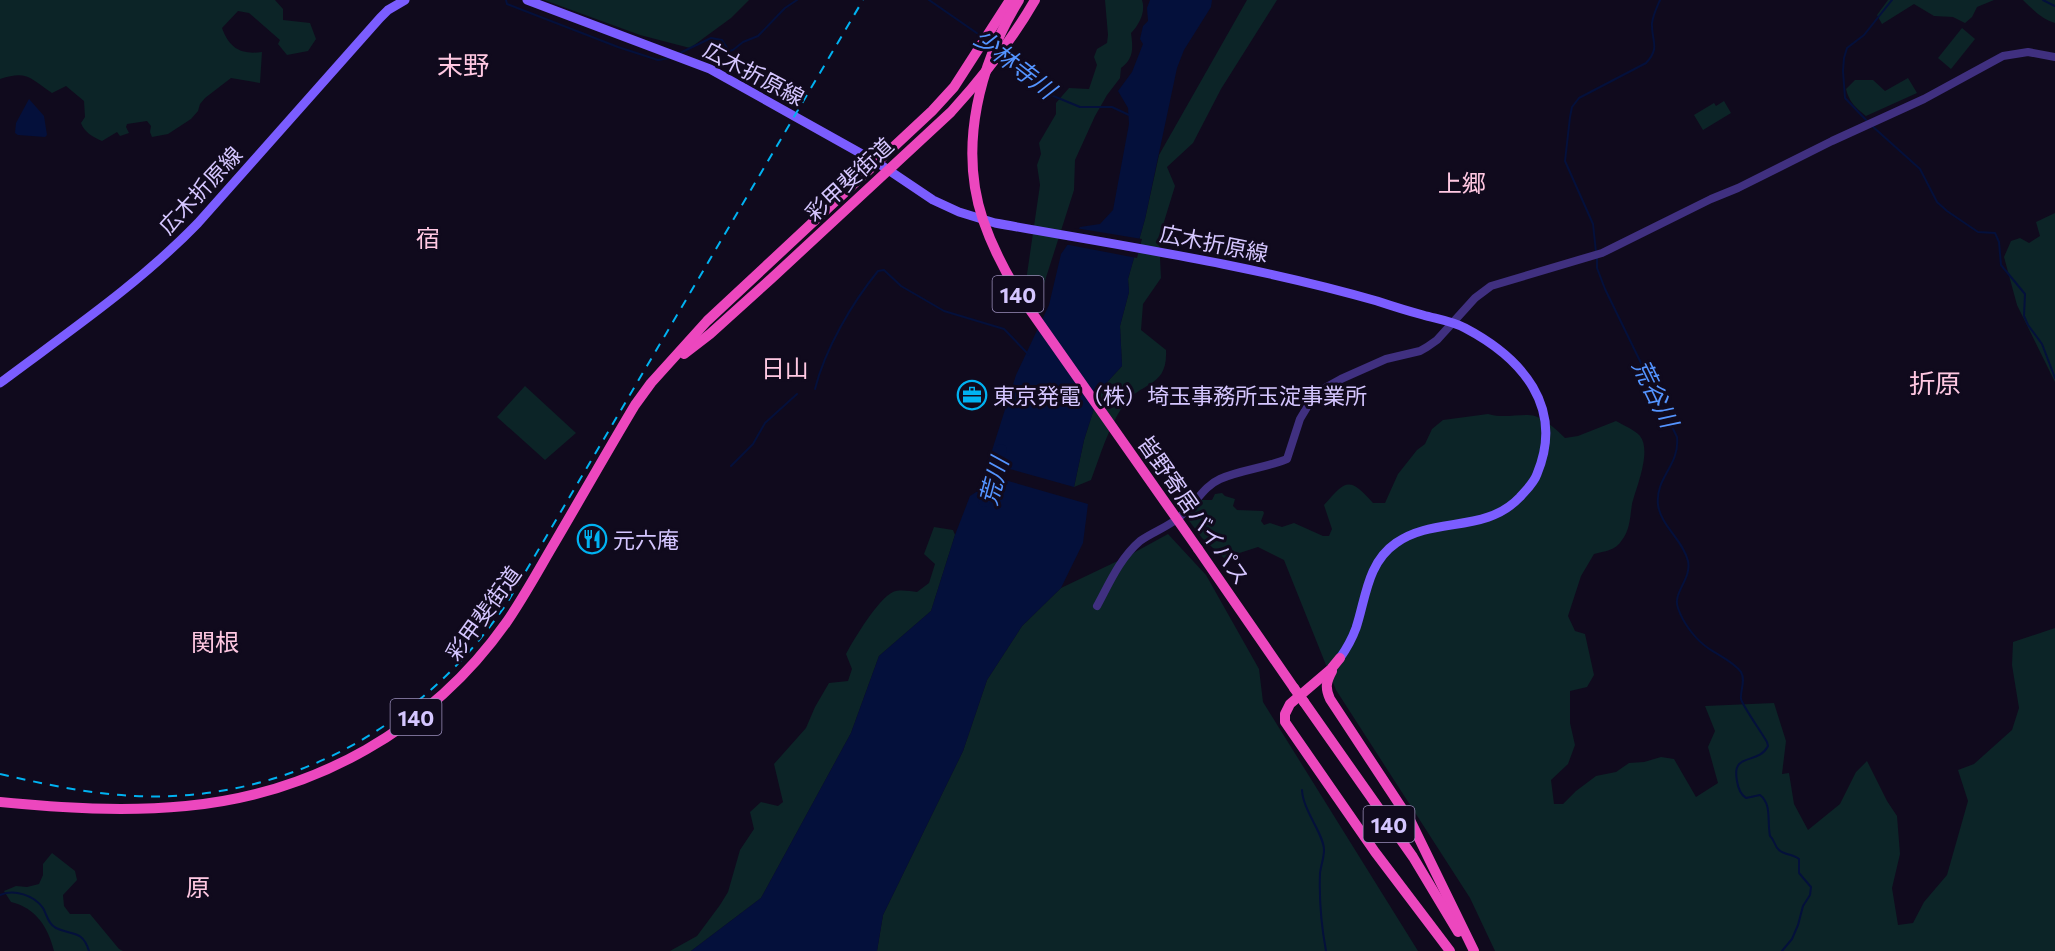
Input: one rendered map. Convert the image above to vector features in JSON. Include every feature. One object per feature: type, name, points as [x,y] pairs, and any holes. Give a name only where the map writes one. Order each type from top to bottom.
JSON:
[{"type":"highway","name":"彩甲斐街道","points":[[0,802],[122,808],[186,806],[218,802],[278,788],[314,775],[362,753],[424,711],[459,680],[501,629],[635,405],[651,383],[668,366],[710,334],[882,166],[949,94],[981,48],[1010,0]]},
{"type":"highway","name":"皆野寄居バイパス","points":[[1019,0],[1000,32],[991,54],[984,72],[977,105],[973,159],[982,218],[994,250],[1018,294],[1413,857],[1436,893],[1467,951]]},
{"type":"highway","name":"彩甲斐街道","points":[[882,166],[951,111],[1001,51],[1035,0]]},
{"type":"highway","points":[[981,48],[994,54],[1001,51]]},
{"type":"highway","points":[[1340,658],[1332,669],[1290,704],[1284,714],[1286,722],[1375,852],[1450,951]]},
{"type":"highway","points":[[1340,658],[1327,680],[1327,692],[1330,699],[1411,822],[1474,951]]},
{"type":"main road","name":"広木折原線","points":[[0,383],[150,269],[175,246],[380,18],[405,0]]},
{"type":"main road","name":"広木折原線","points":[[526,0],[710,69],[882,166],[925,195],[959,212],[995,223],[1170,254],[1288,278],[1453,322],[1475,334],[1516,364],[1537,393],[1543,406],[1547,427],[1545,449],[1537,476],[1513,504],[1498,514],[1476,522],[1416,532],[1396,543],[1386,552],[1373,570],[1350,644],[1340,658]]},
{"type":"street","points":[[1096,606],[1129,552],[1140,542],[1182,515],[1211,485],[1230,475],[1259,469],[1287,459],[1300,419],[1312,399],[1323,389],[1386,359],[1420,351],[1437,340],[1475,298],[1491,286],[1602,253],[1832,141],[1924,99],[2003,56],[2028,52],[2055,57]]},
{"type":"green space","points":[[0,0],[275,0],[283,9],[283,20],[310,23],[316,39],[308,51],[287,55],[278,44],[280,40],[249,13],[238,11],[222,28],[228,41],[237,49],[255,53],[262,52],[260,83],[231,78],[205,98],[191,119],[168,134],[152,137],[151,126],[147,121],[127,124],[129,133],[120,136],[117,132],[102,141],[89,134],[82,126],[81,123],[85,117],[84,101],[66,86],[52,93],[28,77],[16,75],[0,79]]},
{"type":"green space","points":[[544,0],[749,0],[731,18],[690,48],[640,35]]},
{"type":"green space","points":[[1105,0],[1142,0],[1142,14],[1131,33],[1132,48],[1128,60],[1121,68],[1120,78],[1095,116],[1075,160],[1074,190],[1042,290],[1026,281],[1040,185],[1037,165],[1041,154],[1039,143],[1056,114],[1056,103],[1069,88],[1089,89],[1097,65],[1094,57],[1097,49],[1107,43]]},
{"type":"green space","points":[[1247,0],[1277,0],[1221,89],[1193,143],[1167,167],[1175,186],[1159,238],[1161,278],[1143,304],[1141,330],[1166,350],[1163,372],[1123,406],[1109,432],[1091,480],[1074,487],[1084,440],[1100,390],[1122,366],[1120,326],[1129,292],[1128,279],[1145,219],[1159,155]]},
{"type":"green space","points":[[1888,0],[1994,0],[1977,7],[1972,17],[1965,23],[1953,17],[1934,16],[1914,4],[1882,24],[1877,15]]},
{"type":"green space","points":[[2023,0],[2055,0],[2055,23],[2042,17]]},
{"type":"green space","points":[[1962,28],[1975,39],[1951,69],[1938,58]]},
{"type":"green space","points":[[1908,78],[1917,93],[1866,116],[1853,104],[1846,89],[1855,80],[1873,80],[1885,91]]},
{"type":"green space","points":[[1724,101],[1731,113],[1703,130],[1694,115],[1714,103],[1716,106]]},
{"type":"green space","points":[[2055,213],[2055,382],[2017,305],[2004,257],[2011,241],[2020,238],[2029,243],[2040,236],[2036,222]]},
{"type":"green space","points":[[525,386],[576,433],[545,460],[497,417]]},
{"type":"green space","points":[[1488,414],[1538,417],[1565,438],[1578,436],[1616,421],[1638,434],[1643,443],[1644,460],[1627,532],[1622,540],[1610,550],[1594,554],[1581,576],[1568,616],[1575,631],[1585,634],[1594,675],[1587,687],[1570,691],[1570,723],[1575,745],[1568,764],[1551,780],[1554,804],[1563,804],[1596,776],[1616,772],[1629,763],[1661,757],[1674,759],[1696,797],[1718,783],[1708,747],[1715,731],[1705,706],[1774,703],[1786,741],[1782,774],[1789,773],[1794,804],[1808,830],[1840,804],[1856,772],[1867,761],[1897,816],[1900,854],[1892,888],[1898,925],[1913,923],[1924,902],[1947,875],[1968,801],[1958,770],[1974,764],[2012,730],[2019,708],[2012,665],[2013,642],[2055,628],[2055,951],[1495,951],[1470,898],[1336,690],[1284,560],[1258,547],[1224,558],[1202,538],[1187,518],[1199,500],[1212,500],[1215,494],[1222,493],[1235,499],[1233,506],[1237,510],[1263,511],[1261,521],[1264,525],[1270,523],[1282,527],[1294,523],[1323,536],[1329,536],[1332,529],[1324,505],[1343,486],[1353,485],[1373,503],[1385,503],[1398,474],[1417,450],[1425,444],[1432,429],[1443,420]]},
{"type":"green space","points":[[934,527],[953,530],[955,535],[931,611],[879,656],[851,733],[761,898],[691,951],[670,951],[697,936],[728,892],[740,850],[754,829],[750,812],[761,802],[778,806],[783,802],[774,764],[806,728],[829,683],[848,681],[852,669],[846,654],[867,620],[880,603],[893,592],[901,590],[917,592],[929,583],[935,564],[924,554]]},
{"type":"green space","points":[[1168,534],[1206,575],[1259,669],[1263,702],[1418,951],[877,951],[883,915],[963,751],[987,680],[1022,626],[1061,588]]},
{"type":"green space","points":[[52,853],[75,871],[77,880],[63,895],[64,906],[70,914],[90,914],[123,951],[54,951],[40,920],[27,909],[11,902],[4,891],[16,886],[27,887],[39,884],[43,875],[43,864]]},
{"type":"shaded area","points":[[1150,0],[1212,0],[1211,7],[1184,50],[1177,68],[1145,219],[1128,279],[1129,292],[1120,326],[1122,366],[1100,390],[1084,440],[1074,487],[988,463],[1016,375],[1049,305],[1061,254],[1080,227],[1100,224],[1113,210],[1129,124],[1128,108],[1118,91],[1132,72],[1143,44],[1140,39],[1143,26],[1148,21],[1147,8]]},
{"type":"shaded area","points":[[29,99],[44,116],[47,135],[45,137],[15,133],[16,123]]},
{"type":"shaded area","points":[[998,478],[1088,504],[1083,543],[1061,588],[1022,626],[987,680],[963,751],[883,915],[877,951],[691,951],[761,898],[851,733],[879,656],[931,611],[970,496]]},
{"type":"pier","points":[[1075,228],[1142,239],[1137,258],[1064,244]]},
{"type":"waterway","name":"少林寺川","points":[[506,0],[507,4],[618,47],[658,60],[670,58]]},
{"type":"waterway","name":"少林寺川","points":[[678,54],[711,38],[722,40],[729,51],[733,50],[743,42],[758,36],[785,8],[797,0]]},
{"type":"waterway","name":"少林寺川","points":[[929,0],[981,36]]},
{"type":"waterway","name":"荒谷川","points":[[1596,252],[1593,224],[1565,161],[1572,107],[1579,98],[1646,63],[1651,57],[1654,48],[1652,23],[1660,0]]},
{"type":"waterway","points":[[1867,121],[1845,98],[1844,58],[1847,48],[1864,35],[1892,0]]},
{"type":"waterway","points":[[2043,0],[2055,6]]},
{"type":"waterway","name":"少林寺川","points":[[1004,56],[1051,95],[1080,107],[1112,107],[1129,115]]},
{"type":"waterway","points":[[1871,125],[1920,169],[1937,202],[1947,211],[1978,232],[1995,233],[1999,242],[2001,265],[2025,294],[2024,316],[2042,344],[2055,378]]},
{"type":"waterway","name":"荒谷川","points":[[1597,257],[1597,268],[1605,289],[1677,437],[1675,456],[1660,487],[1658,505],[1663,520],[1682,546],[1688,561],[1687,574],[1677,602],[1680,614],[1699,640],[1741,672],[1743,679],[1741,699],[1767,742],[1768,746],[1764,752],[1738,766],[1736,772],[1739,788],[1746,798],[1760,795],[1764,799],[1768,808],[1770,836],[1779,850],[1799,859],[1799,873],[1811,887],[1810,895],[1803,906],[1792,939],[1782,951]]},
{"type":"waterway","points":[[815,389],[825,358],[849,312],[878,271],[884,270],[901,286],[944,311],[1004,329],[1029,355]]},
{"type":"waterway","points":[[731,466],[753,444],[765,423],[797,394]]},
{"type":"waterway","name":"荒川","points":[[984,501],[989,476],[1001,450]]},
{"type":"waterway","points":[[1302,790],[1306,806],[1323,844],[1320,893],[1326,951]]},
{"type":"waterway","points":[[0,895],[23,894],[39,903],[53,926],[80,936],[89,951]]},
{"type":"railway","points":[[0,774],[84,791],[135,796],[191,795],[245,786],[297,771],[346,749],[392,720],[435,686],[473,647],[507,603],[863,0]]},
{"type":"place","name":"東京発電（株）埼玉事務所玉淀事業所","points":[[972,395]]},
{"type":"place","name":"元六庵","points":[[592,539]]},
{"type":"district","name":"末野","points":[[463,64]]},
{"type":"district","name":"上郷","points":[[1462,182]]},
{"type":"district","name":"宿","points":[[428,237]]},
{"type":"district","name":"日山","points":[[785,367]]},
{"type":"district","name":"折原","points":[[1935,382]]},
{"type":"district","name":"関根","points":[[215,641]]},
{"type":"district","name":"原","points":[[198,886]]}]
